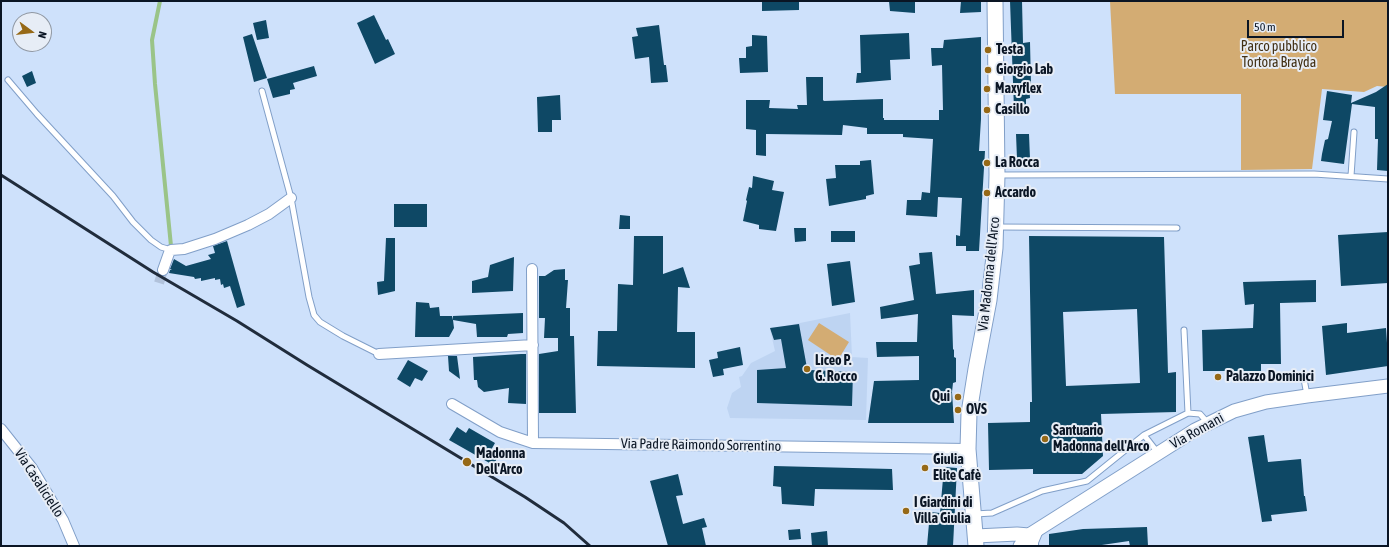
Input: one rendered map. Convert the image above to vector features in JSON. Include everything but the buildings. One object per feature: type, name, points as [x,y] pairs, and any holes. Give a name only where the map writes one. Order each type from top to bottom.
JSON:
[{"type":"main road","name":"Via Madonna dell'Arco","points":[[976,541],[968,449],[969,414],[989,300],[995,248],[997,175],[995,1]]},
{"type":"street","points":[[163,270],[171,250],[184,249],[215,239],[248,225],[269,214],[291,198]]},
{"type":"street","points":[[532,269],[533,442]]},
{"type":"street","points":[[379,354],[533,345]]},
{"type":"street","name":"Via Romani","points":[[1020,546],[1195,430],[1234,411],[1266,402],[1388,386]]},
{"type":"street","name":"Via Padre Raimondo Sorrentino","points":[[452,404],[500,432],[533,442],[968,449]]},
{"type":"street","name":"Via Casaliciello","points":[[1,429],[32,468],[63,520],[70,544]]},
{"type":"street","points":[[976,541],[1017,534],[1034,537]]},
{"type":"lane","points":[[8,80],[37,114],[113,196],[133,222],[151,240],[161,247],[171,250]]},
{"type":"lane","points":[[262,91],[291,198],[309,297],[314,315],[320,322],[343,336],[379,354]]},
{"type":"lane","points":[[1351,176],[1354,132]]},
{"type":"lane","points":[[997,175],[1314,174],[1388,179]]},
{"type":"lane","points":[[995,227],[1177,228]]},
{"type":"lane","points":[[1184,330],[1188,414]]},
{"type":"lane","points":[[1304,379],[1307,396]]},
{"type":"lane","points":[[974,514],[992,513],[1042,491],[1087,481],[1144,436],[1188,414],[1200,414],[1208,423]]},
{"type":"lane","points":[[1144,436],[1158,454]]},
{"type":"shaded area","name":"Liceo P. G. Rocco","points":[[850,313],[852,357],[868,358],[866,420],[730,418],[727,408],[732,393],[741,387],[739,377],[742,376],[751,363],[775,351],[770,329]]},
{"type":"green space","name":"Parco pubblico Tortora Brayda","points":[[1110,1],[1388,1],[1388,87],[1377,86],[1364,92],[1322,89],[1312,169],[1241,170],[1241,94],[1115,94]]},
{"type":"green space","points":[[819,323],[849,342],[838,360],[808,340]]},
{"type":"waterway","points":[[160,1],[152,40],[171,246]]},
{"type":"tunnel","points":[[159,283],[163,270]]},
{"type":"railway","points":[[1,175],[153,272],[237,321],[525,497],[564,523],[590,546]]},
{"type":"place","name":"Testa","points":[[988,50]]},
{"type":"place","name":"Giorgio Lab","points":[[988,70]]},
{"type":"place","name":"Maxyflex","points":[[987,89]]},
{"type":"place","name":"Casillo","points":[[987,110]]},
{"type":"place","name":"La Rocca","points":[[987,163]]},
{"type":"place","name":"Accardo","points":[[987,193]]},
{"type":"place","name":"Liceo P. G. Rocco","points":[[807,369]]},
{"type":"place","name":"Palazzo Dominici","points":[[1218,377]]},
{"type":"place","name":"Qui","points":[[958,397]]},
{"type":"place","name":"OVS","points":[[958,410]]},
{"type":"place","name":"Santuario Madonna dell'Arco","points":[[1045,439]]},
{"type":"place","name":"Madonna Dell'Arco","points":[[467,462]]},
{"type":"place","name":"Giulia Elite Cafè","points":[[925,468]]},
{"type":"place","name":"I Giardini di Villa Giulia","points":[[906,511]]}]
